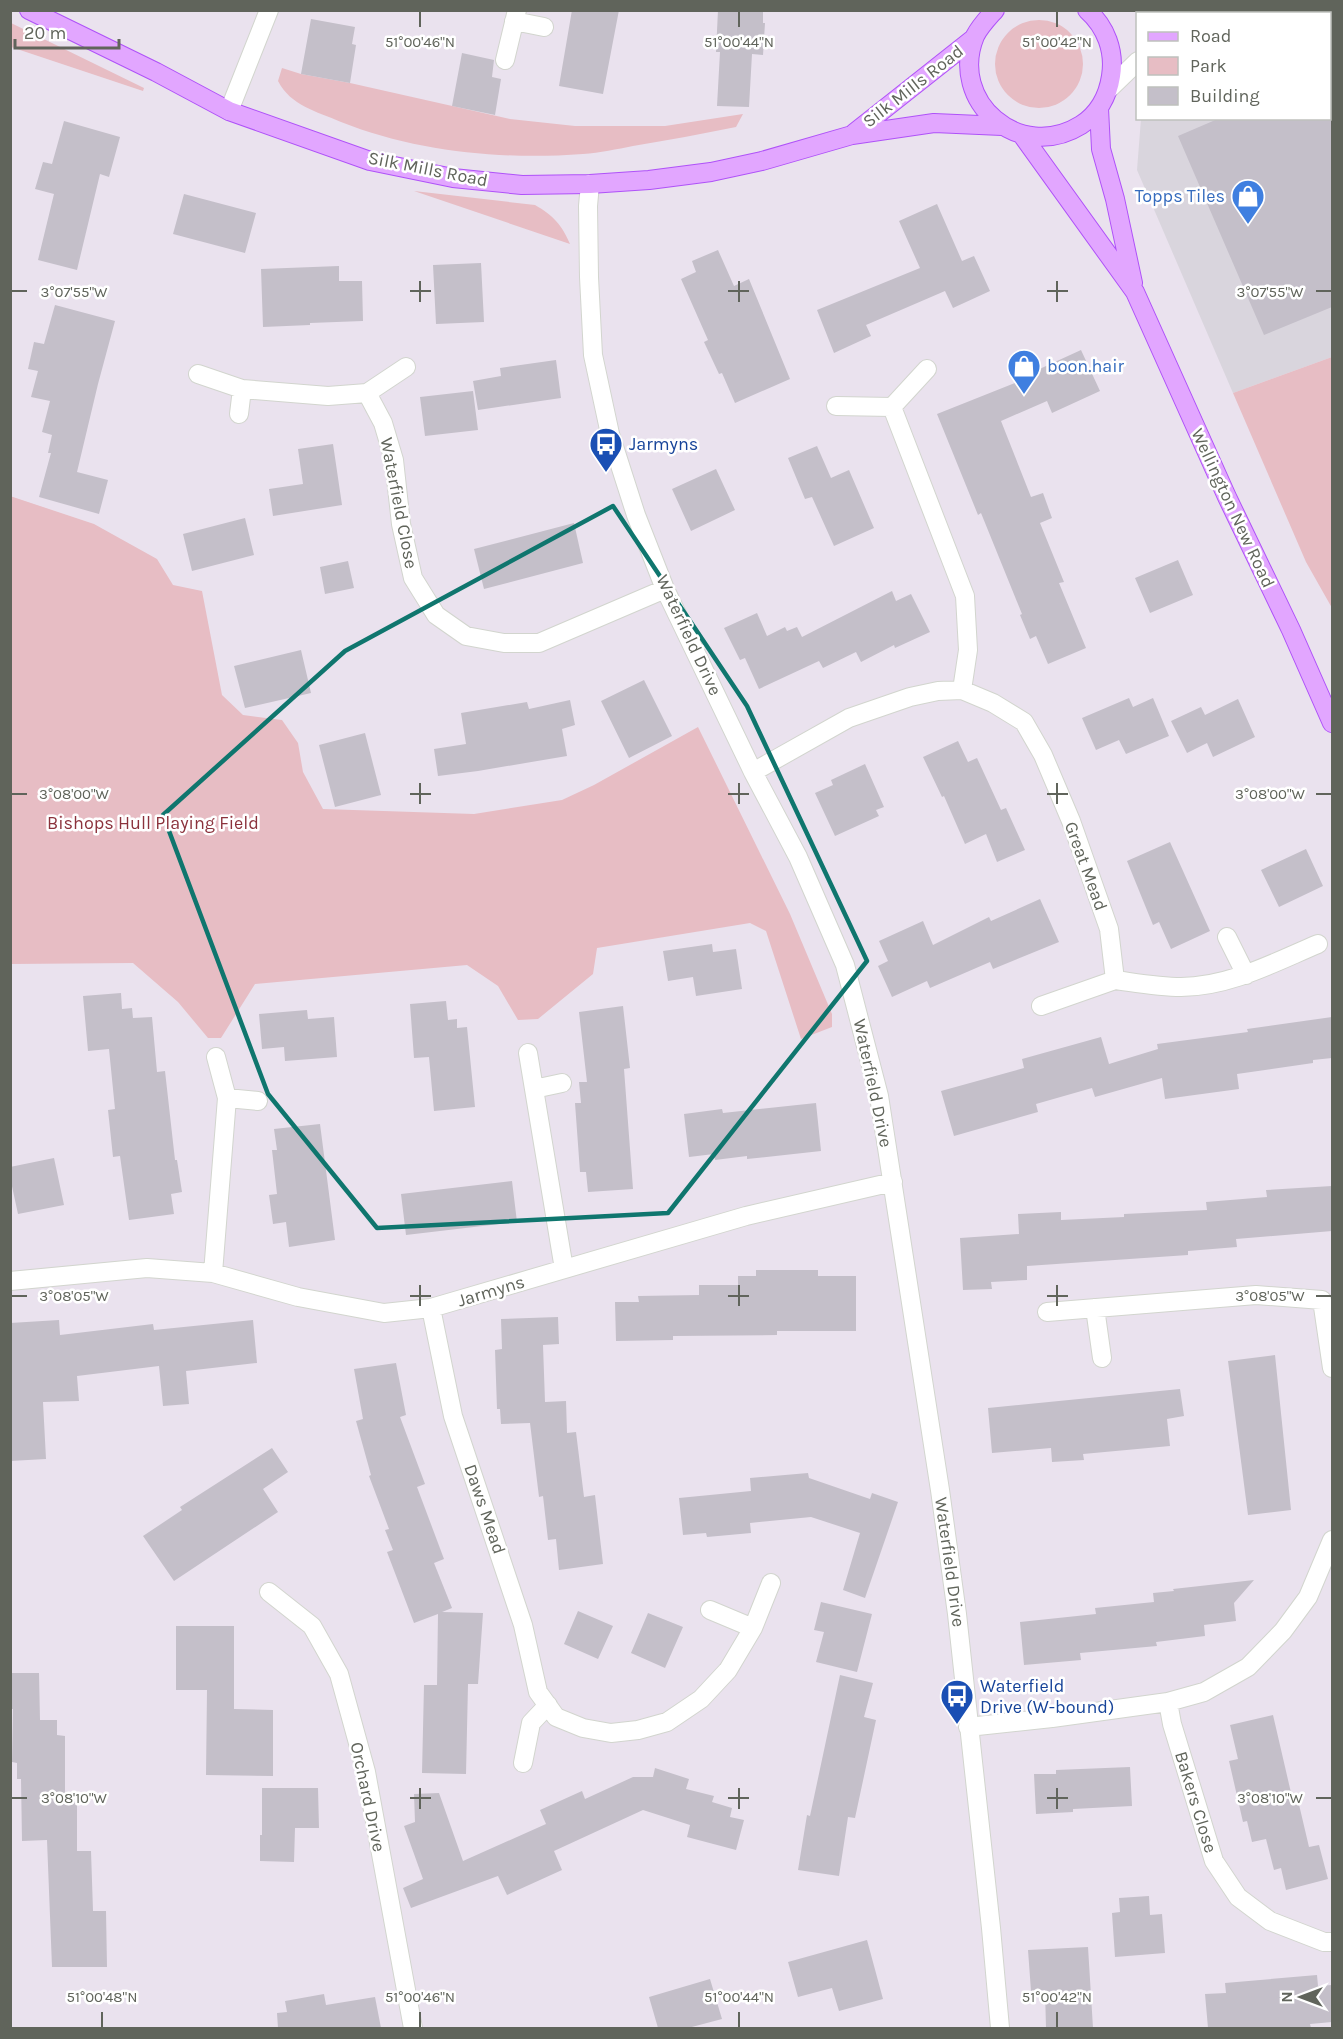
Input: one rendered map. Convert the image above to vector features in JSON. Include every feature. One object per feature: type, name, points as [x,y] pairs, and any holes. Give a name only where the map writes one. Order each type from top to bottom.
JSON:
[{"type":"main road","name":"Silk Mills Road","points":[[29,10],[156,72],[229,111],[370,160],[453,178],[522,185],[649,180],[711,172],[762,161],[852,135],[934,123],[1002,126]]},
{"type":"main road","name":"Silk Mills Road","points":[[852,135],[994,10]]},
{"type":"main road","points":[[978,25],[969,63],[973,87],[984,109],[1002,126],[1022,135],[1056,136],[1087,121],[1099,108],[1109,89],[1113,64],[1108,40],[1096,19],[1087,10]]},
{"type":"main road","name":"Wellington New Road","points":[[1099,108],[1101,149],[1115,199],[1135,292]]},
{"type":"main road","name":"Wellington New Road","points":[[1022,135],[1135,292],[1227,497],[1292,630],[1332,723]]},
{"type":"street","points":[[229,111],[269,10]]},
{"type":"street","points":[[506,60],[515,16],[544,27]]},
{"type":"street","points":[[1109,89],[1136,62]]},
{"type":"street","name":"Waterfield Drive","points":[[590,184],[589,265],[593,355],[610,434],[636,515],[665,589],[753,772],[798,857],[845,964],[879,1096],[951,1569],[1000,2028]]},
{"type":"street","points":[[198,374],[242,389],[328,396],[367,393],[406,367]]},
{"type":"street","points":[[836,406],[892,407],[927,369]]},
{"type":"street","points":[[239,414],[242,389]]},
{"type":"street","name":"Waterfield Close","points":[[367,393],[383,423],[394,460],[401,524],[413,578],[436,615],[466,636],[504,643],[539,643],[665,589]]},
{"type":"street","points":[[892,407],[965,596],[968,650],[962,690]]},
{"type":"street","name":"Great Mead","points":[[753,772],[849,718],[910,697],[938,691],[962,690],[993,703],[1024,722],[1043,755],[1071,820],[1108,929],[1115,980]]},
{"type":"street","points":[[1227,937],[1246,975]]},
{"type":"street","points":[[1041,1006],[1115,980],[1181,987],[1223,981],[1246,975],[1318,944]]},
{"type":"street","points":[[528,1053],[564,1269]]},
{"type":"street","points":[[213,1273],[227,1098],[216,1057]]},
{"type":"street","points":[[534,1089],[562,1083]]},
{"type":"street","points":[[227,1098],[258,1101]]},
{"type":"street","name":"Jarmyns","points":[[10,1281],[147,1268],[213,1273],[298,1297],[384,1313],[432,1308],[746,1216],[893,1182]]},
{"type":"street","points":[[1047,1312],[1256,1295],[1327,1297],[1332,1368]]},
{"type":"street","name":"Daws Mead","points":[[432,1308],[453,1416],[523,1624],[538,1692],[556,1717],[583,1728],[611,1733],[638,1731],[667,1722],[701,1699],[728,1670],[753,1628],[771,1583]]},
{"type":"street","points":[[1095,1308],[1102,1358]]},
{"type":"street","points":[[968,1726],[1052,1718],[1168,1702],[1204,1692],[1248,1667],[1283,1631],[1308,1597],[1332,1540]]},
{"type":"street","name":"Orchard Drive","points":[[269,1592],[312,1626],[339,1674],[366,1772],[413,2028]]},
{"type":"street","points":[[710,1610],[753,1628]]},
{"type":"street","name":"Bakers Close","points":[[1168,1702],[1172,1724],[1214,1861],[1238,1897],[1270,1922],[1324,1942],[1332,1942]]},
{"type":"street","points":[[523,1763],[531,1723],[548,1705]]},
{"type":"highlighted area","points":[[613,506],[747,706],[867,961],[668,1213],[377,1228],[268,1094],[163,815],[345,651]]},
{"type":"shaded area","points":[[1332,11],[1332,357],[1233,393],[1137,170],[1141,120],[1331,120],[1331,12],[1136,12]]},
{"type":"green space","points":[[1030,20],[1048,20],[1064,27],[1076,39],[1083,55],[1083,73],[1076,89],[1064,101],[1048,108],[1030,108],[1014,101],[1002,89],[995,73],[995,55],[1002,39],[1014,27]]},
{"type":"green space","points":[[11,23],[144,88],[143,91],[11,47]]},
{"type":"green space","points":[[282,68],[510,119],[575,126],[665,126],[743,114],[736,127],[596,153],[522,156],[460,152],[370,132],[314,111],[297,102],[283,89],[278,81]]},
{"type":"green space","points":[[414,191],[535,205],[556,221],[570,244]]},
{"type":"green space","points":[[1332,357],[1332,608],[1306,562],[1233,393]]},
{"type":"green space","name":"Bishops Hull Playing Field","points":[[10,496],[94,524],[157,559],[173,585],[202,591],[222,695],[243,715],[282,720],[298,743],[303,772],[323,809],[474,814],[562,800],[594,785],[698,727],[790,914],[832,1014],[832,1027],[801,1039],[766,931],[750,923],[597,948],[593,974],[538,1019],[518,1020],[498,986],[467,965],[255,984],[221,1038],[208,1038],[178,1002],[133,963],[11,964]]},
{"type":"building","points":[[572,10],[619,10],[603,94],[559,86]]},
{"type":"building","points":[[718,10],[763,10],[763,23],[765,23],[763,55],[752,54],[749,107],[717,106],[720,52],[716,52]]},
{"type":"building","points":[[311,19],[355,27],[352,44],[356,45],[350,83],[301,74]]},
{"type":"building","points":[[462,53],[494,60],[492,77],[501,79],[495,115],[452,106]]},
{"type":"building","points":[[1332,118],[1332,307],[1264,335],[1178,136],[1215,120],[1331,120]]},
{"type":"building","points":[[64,121],[120,137],[109,177],[100,174],[77,270],[38,260],[54,194],[35,189],[43,162],[52,164]]},
{"type":"building","points":[[184,194],[256,213],[245,253],[173,234]]},
{"type":"building","points":[[937,204],[962,261],[974,256],[990,291],[953,308],[945,291],[866,325],[871,336],[834,353],[817,310],[920,268],[899,221]]},
{"type":"building","points":[[718,250],[734,286],[749,279],[790,379],[735,403],[722,373],[719,374],[704,342],[708,340],[681,279],[696,272],[692,261]]},
{"type":"building","points":[[481,263],[484,322],[436,324],[433,265]]},
{"type":"building","points":[[339,266],[339,281],[362,281],[363,321],[263,327],[261,269]]},
{"type":"building","points":[[55,305],[115,321],[77,472],[108,480],[99,514],[39,497],[51,453],[48,453],[52,435],[42,432],[50,401],[31,397],[38,371],[28,369],[34,342],[44,344]]},
{"type":"building","points":[[1081,350],[1100,391],[1052,413],[1047,401],[1001,421],[1031,497],[1043,493],[1052,518],[1040,523],[1064,582],[1059,583],[1086,648],[1048,664],[1036,636],[1030,639],[981,513],[978,515],[937,414],[1035,375],[1033,372]]},
{"type":"building","points":[[556,360],[561,398],[478,410],[473,381],[501,376],[500,368]]},
{"type":"building","points":[[473,391],[478,430],[425,436],[420,397]]},
{"type":"building","points":[[333,444],[342,505],[273,516],[269,489],[303,484],[298,449]]},
{"type":"building","points":[[817,446],[831,478],[849,470],[874,528],[834,546],[812,497],[805,499],[788,458]]},
{"type":"building","points":[[716,469],[735,510],[691,531],[672,489]]},
{"type":"building","points":[[245,518],[254,555],[192,571],[183,534]]},
{"type":"building","points":[[574,523],[583,563],[484,589],[474,549]]},
{"type":"building","points":[[1178,560],[1193,595],[1150,613],[1135,578]]},
{"type":"building","points":[[348,561],[354,588],[325,594],[320,567]]},
{"type":"building","points":[[892,591],[896,601],[911,594],[930,632],[895,648],[894,645],[861,662],[856,652],[823,668],[819,661],[759,689],[745,658],[740,660],[724,628],[757,613],[767,636],[785,627],[787,631],[797,627],[802,637]]},
{"type":"building","points":[[301,650],[311,693],[245,708],[234,666]]},
{"type":"building","points":[[644,680],[672,736],[629,758],[601,701]]},
{"type":"building","points":[[1129,698],[1133,707],[1153,698],[1169,736],[1126,754],[1119,740],[1096,750],[1082,718]]},
{"type":"building","points":[[1238,699],[1255,737],[1213,757],[1207,743],[1187,753],[1171,721],[1201,707],[1205,715]]},
{"type":"building","points":[[570,700],[575,725],[562,729],[567,756],[438,776],[434,749],[466,744],[461,713],[527,702],[529,709]]},
{"type":"building","points":[[365,733],[381,795],[335,807],[319,745]]},
{"type":"building","points":[[958,741],[968,762],[977,758],[1001,810],[1006,808],[1025,850],[997,862],[986,834],[965,844],[944,796],[942,797],[923,757]]},
{"type":"building","points":[[865,764],[884,807],[876,810],[879,816],[835,836],[815,793],[833,785],[831,780]]},
{"type":"building","points":[[1170,842],[1210,931],[1171,949],[1159,922],[1153,925],[1127,861]]},
{"type":"building","points":[[1306,849],[1323,886],[1279,907],[1261,870]]},
{"type":"building","points":[[1040,899],[1059,942],[993,969],[990,962],[930,988],[927,981],[892,997],[878,966],[888,961],[879,941],[923,921],[933,945],[989,917],[991,921]]},
{"type":"building","points":[[712,944],[713,952],[736,949],[742,989],[696,996],[693,977],[668,981],[663,951]]},
{"type":"building","points":[[121,993],[122,1009],[132,1008],[133,1018],[152,1017],[157,1072],[165,1071],[175,1160],[177,1160],[182,1192],[171,1194],[174,1214],[129,1220],[120,1156],[113,1157],[108,1110],[115,1109],[109,1049],[88,1051],[83,996]]},
{"type":"building","points":[[446,1001],[448,1020],[457,1019],[457,1028],[467,1027],[475,1107],[434,1111],[429,1057],[414,1058],[410,1004]]},
{"type":"building","points":[[623,1006],[630,1068],[624,1069],[633,1189],[588,1192],[586,1172],[580,1172],[575,1103],[581,1103],[579,1082],[587,1082],[579,1012]]},
{"type":"building","points":[[307,1010],[308,1019],[334,1017],[337,1057],[285,1061],[284,1047],[262,1049],[259,1014]]},
{"type":"building","points":[[1332,1017],[1332,1058],[1237,1074],[1239,1089],[1165,1099],[1162,1078],[1095,1097],[1092,1088],[1036,1104],[1038,1112],[954,1136],[941,1091],[1024,1068],[1022,1059],[1101,1037],[1109,1064],[1158,1049],[1157,1044],[1248,1032],[1247,1029]]},
{"type":"building","points":[[816,1103],[821,1151],[747,1159],[747,1156],[715,1160],[714,1154],[689,1157],[684,1114],[722,1109],[723,1113]]},
{"type":"building","points":[[320,1124],[335,1240],[289,1247],[286,1222],[273,1224],[269,1195],[277,1194],[272,1150],[277,1150],[274,1129]]},
{"type":"building","points":[[54,1158],[64,1205],[18,1214],[10,1167]]},
{"type":"building","points":[[512,1181],[517,1222],[406,1235],[401,1194]]},
{"type":"building","points":[[1332,1186],[1332,1231],[1236,1239],[1237,1247],[1188,1251],[1188,1255],[1027,1266],[1027,1280],[991,1282],[992,1289],[963,1290],[960,1238],[1019,1234],[1018,1214],[1061,1212],[1061,1220],[1207,1210],[1206,1202],[1267,1197],[1266,1190]]},
{"type":"building","points":[[756,1270],[818,1270],[818,1276],[856,1276],[856,1331],[777,1331],[777,1335],[673,1336],[673,1340],[616,1341],[615,1302],[639,1302],[638,1296],[699,1295],[699,1285],[738,1285],[738,1276],[756,1276]]},
{"type":"building","points":[[558,1317],[559,1344],[543,1345],[545,1402],[566,1401],[567,1433],[576,1432],[584,1497],[595,1495],[603,1564],[559,1570],[556,1539],[548,1540],[543,1496],[539,1497],[530,1423],[501,1424],[500,1409],[497,1409],[495,1350],[502,1349],[501,1319]]},
{"type":"building","points":[[59,1320],[60,1335],[153,1324],[154,1330],[253,1320],[257,1363],[186,1371],[189,1404],[163,1406],[159,1366],[77,1376],[79,1401],[43,1402],[46,1459],[10,1461],[10,1323]]},
{"type":"building","points":[[1275,1355],[1291,1510],[1248,1515],[1228,1361]]},
{"type":"building","points":[[396,1363],[406,1415],[400,1417],[425,1484],[417,1487],[444,1559],[434,1563],[452,1608],[442,1612],[483,1613],[478,1684],[468,1684],[466,1774],[422,1773],[424,1685],[437,1685],[438,1614],[414,1623],[387,1552],[393,1550],[385,1530],[389,1529],[369,1476],[371,1475],[356,1421],[363,1419],[354,1369]]},
{"type":"building","points":[[1180,1389],[1184,1416],[1167,1419],[1170,1446],[1083,1454],[1084,1460],[1052,1462],[1051,1448],[992,1453],[988,1408]]},
{"type":"building","points":[[272,1448],[288,1472],[263,1489],[278,1512],[174,1581],[143,1536],[182,1510],[180,1507]]},
{"type":"building","points":[[808,1473],[809,1478],[870,1499],[872,1493],[898,1502],[865,1598],[843,1590],[860,1533],[811,1517],[750,1523],[751,1533],[707,1537],[706,1533],[683,1535],[679,1498],[751,1491],[750,1478]]},
{"type":"building","points":[[1254,1580],[1234,1603],[1236,1621],[1204,1625],[1205,1636],[1156,1642],[1157,1646],[1080,1653],[1081,1660],[1024,1665],[1020,1622],[1096,1614],[1095,1608],[1154,1602],[1153,1593]]},
{"type":"building","points":[[821,1602],[872,1614],[857,1672],[816,1662],[824,1632],[814,1630]]},
{"type":"building","points":[[578,1611],[613,1626],[598,1659],[564,1644]]},
{"type":"building","points":[[648,1613],[683,1627],[665,1668],[631,1653]]},
{"type":"building","points":[[176,1626],[234,1626],[234,1709],[273,1710],[273,1776],[206,1775],[207,1690],[176,1690]]},
{"type":"building","points":[[10,1673],[39,1673],[40,1720],[57,1720],[57,1735],[65,1736],[65,1801],[77,1801],[77,1851],[91,1851],[93,1911],[106,1911],[107,1967],[52,1967],[47,1840],[22,1841],[21,1779],[17,1779],[17,1763],[12,1762],[13,1709],[10,1709]]},
{"type":"building","points":[[840,1675],[873,1683],[864,1717],[876,1720],[855,1818],[848,1817],[839,1876],[798,1870],[807,1815],[810,1816]]},
{"type":"building","points":[[1273,1715],[1292,1797],[1297,1796],[1309,1847],[1319,1845],[1328,1879],[1286,1890],[1281,1868],[1274,1870],[1266,1839],[1252,1842],[1247,1821],[1243,1822],[1229,1761],[1238,1759],[1230,1725]]},
{"type":"building","points":[[1130,1767],[1132,1806],[1073,1809],[1073,1812],[1036,1814],[1034,1774],[1056,1774],[1056,1770]]},
{"type":"building","points":[[655,1768],[689,1779],[686,1789],[714,1796],[712,1802],[732,1808],[730,1817],[744,1820],[736,1850],[687,1837],[690,1825],[643,1810],[554,1851],[562,1870],[507,1895],[498,1876],[411,1908],[403,1888],[423,1879],[404,1826],[415,1822],[414,1794],[439,1793],[463,1861],[546,1824],[540,1810],[582,1791],[585,1799],[633,1777],[653,1777]]},
{"type":"building","points":[[262,1788],[318,1788],[319,1828],[295,1828],[294,1862],[260,1861]]},
{"type":"building","points":[[1149,1896],[1150,1915],[1162,1914],[1165,1953],[1115,1957],[1112,1913],[1120,1912],[1119,1898]]},
{"type":"building","points":[[867,1940],[883,1999],[839,2011],[832,1988],[798,1997],[788,1962]]},
{"type":"building","points":[[1088,1947],[1093,2028],[1046,2028],[1045,1990],[1031,1991],[1028,1950]]},
{"type":"building","points":[[1317,1975],[1318,1986],[1332,1985],[1332,2022],[1310,2024],[1311,2028],[1208,2028],[1205,1994],[1226,1993],[1225,1983]]},
{"type":"building","points":[[710,1979],[722,2019],[688,2028],[658,2028],[649,1997]]},
{"type":"building","points":[[324,1994],[326,2005],[375,1997],[381,2028],[278,2028],[277,2013],[287,2012],[285,2001]]},
{"type":"place","name":"Topps Tiles","points":[[1248,225]]},
{"type":"place","name":"boon.hair","points":[[1024,395]]},
{"type":"place","name":"Jarmyns","points":[[606,473]]},
{"type":"place","name":"Waterfield Drive (W-bound)","points":[[957,1725]]}]
